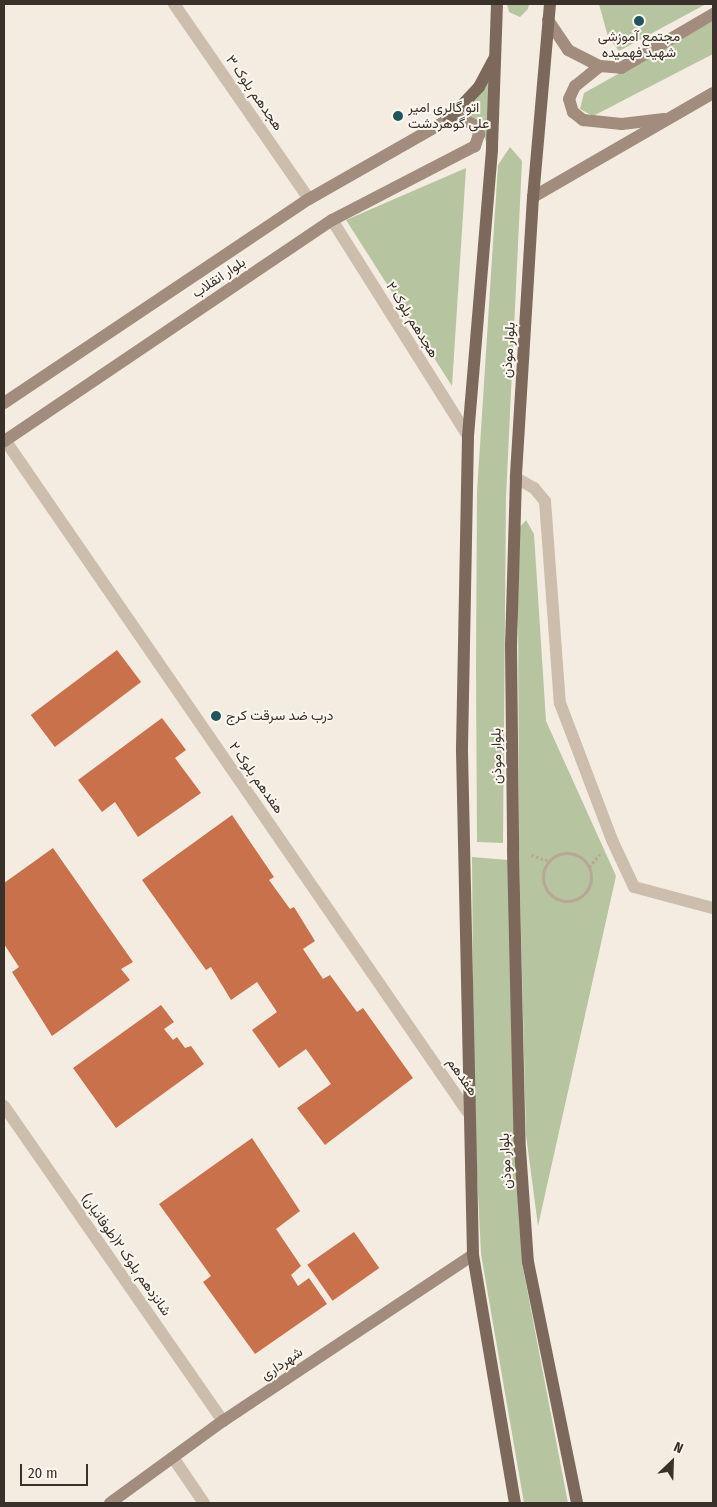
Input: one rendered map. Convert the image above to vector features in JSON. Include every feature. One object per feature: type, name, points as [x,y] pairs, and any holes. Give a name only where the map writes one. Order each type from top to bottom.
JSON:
[{"type":"main road","points":[[497,4],[494,30],[497,52],[468,436],[462,751],[467,1112],[474,1254],[515,1503]]},
{"type":"main road","name":"بلوار موذن","points":[[550,4],[533,197],[516,478],[511,645],[520,1149],[528,1262],[577,1503]]},
{"type":"main road","points":[[548,20],[568,50],[600,66],[621,68],[713,14]]},
{"type":"main road","points":[[449,119],[479,87],[497,52]]},
{"type":"main road","points":[[600,66],[575,86],[569,99],[573,112],[583,120],[622,124],[669,118]]},
{"type":"main road","points":[[533,197],[713,93]]},
{"type":"main road","name":"بلوار انقلاب","points":[[4,403],[309,198],[449,119],[463,119],[476,126],[479,134],[475,146],[332,220],[4,441]]},
{"type":"main road","name":"شهرداری","points":[[110,1503],[223,1422],[474,1254]]},
{"type":"street","name":"هجدهم بلوک ۳","points":[[174,4],[309,198]]},
{"type":"street","name":"هجدهم بلوک ۲","points":[[332,220],[468,436]]},
{"type":"street","name":"هفدهم بلوک ۲","points":[[4,441],[431,1060]]},
{"type":"street","points":[[516,478],[534,488],[546,502],[560,703],[600,814],[634,887],[713,908]]},
{"type":"street","name":"هفدهم","points":[[431,1060],[467,1112]]},
{"type":"street","name":"شانزدهم بلوک ۲(طوفانیان)","points":[[4,1106],[223,1422]]},
{"type":"street","points":[[174,1458],[204,1503]]},
{"type":"path","points":[[578,855],[591,874],[587,889],[575,899],[553,896],[544,883],[544,868],[555,856],[578,855]]},
{"type":"green space","points":[[507,4],[529,4],[528,9],[520,17],[509,12]]},
{"type":"green space","name":"مجتمع آموزشی شهید فهمیده","points":[[599,4],[706,4],[619,51],[608,37]]},
{"type":"green space","points":[[713,21],[713,54],[593,116],[580,109],[584,93]]},
{"type":"green space","points":[[489,81],[487,144],[477,119],[463,114]]},
{"type":"green space","points":[[510,147],[522,161],[506,497],[503,843],[477,842],[477,492],[498,165]]},
{"type":"green space","points":[[466,168],[452,386],[346,220]]},
{"type":"green space","points":[[526,520],[534,534],[546,721],[616,876],[538,1226],[526,1135],[519,851],[518,600],[520,527]]},
{"type":"green space","points":[[472,857],[508,860],[522,1263],[568,1503],[524,1503],[481,1254],[474,1112]]},
{"type":"building","points":[[117,650],[141,682],[55,747],[31,715]]},
{"type":"building","points":[[162,718],[186,750],[175,758],[201,793],[138,837],[115,802],[102,812],[78,780]]},
{"type":"building","points":[[232,815],[274,877],[269,880],[290,909],[294,907],[315,941],[303,949],[323,979],[330,975],[357,1012],[363,1008],[413,1078],[325,1145],[297,1108],[331,1084],[306,1049],[279,1068],[252,1030],[277,1012],[257,982],[231,1000],[211,967],[206,970],[142,880]]},
{"type":"building","points":[[53,848],[133,962],[121,969],[130,980],[52,1036],[12,972],[19,967],[4,944],[4,883]]},
{"type":"building","points":[[161,1005],[174,1022],[164,1029],[173,1040],[177,1037],[185,1048],[191,1046],[204,1064],[116,1128],[73,1068]]},
{"type":"building","points":[[252,1138],[300,1211],[276,1229],[301,1266],[291,1275],[298,1286],[309,1278],[327,1304],[255,1354],[203,1282],[211,1276],[159,1204]]},
{"type":"building","points":[[354,1232],[379,1268],[333,1301],[307,1265]]},
{"type":"place","name":"مجتمع آموزشی شهید فهمیده","points":[[639,21]]},
{"type":"place","name":"اتو گالری امیر علی گوهردشت","points":[[398,116]]},
{"type":"place","name":"درب ضد سرقت کرج","points":[[216,716]]}]
